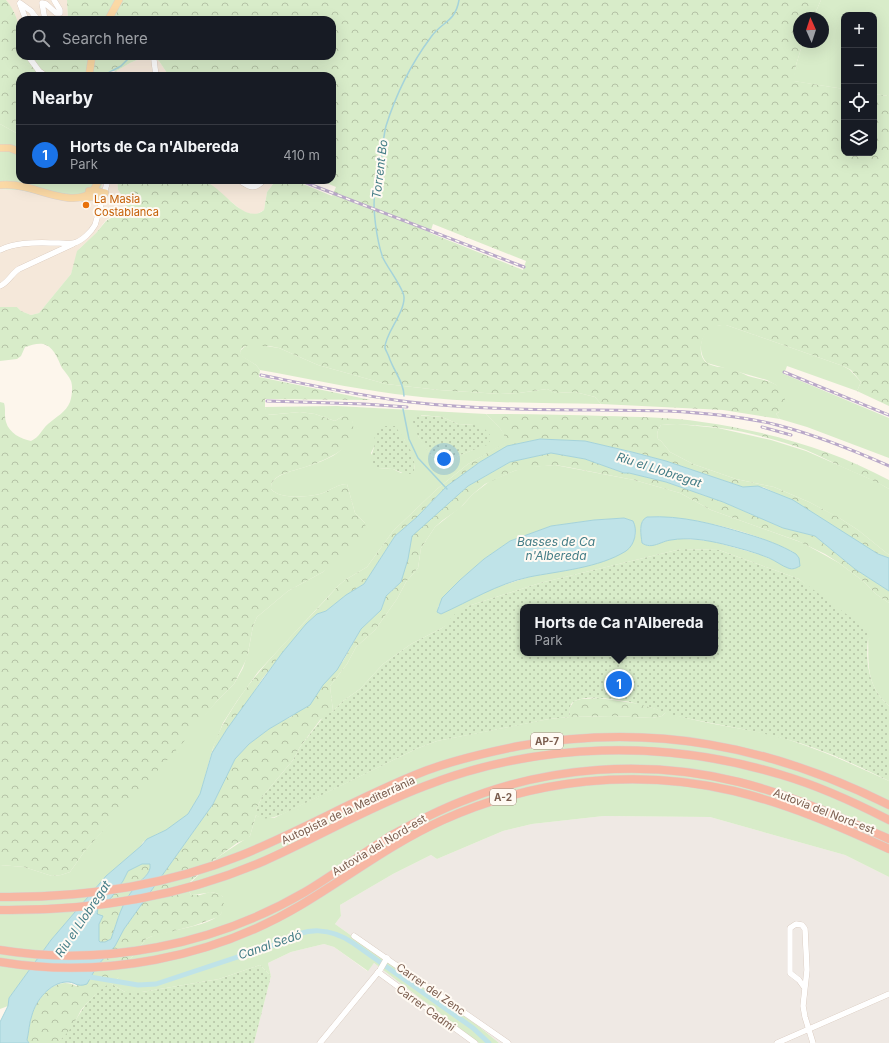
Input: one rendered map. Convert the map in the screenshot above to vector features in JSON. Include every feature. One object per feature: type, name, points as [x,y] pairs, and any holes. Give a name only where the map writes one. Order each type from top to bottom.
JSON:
[{"type":"highway","name":"Autopista de la Mediterrània","points":[[0,897],[67,895],[116,889],[175,876],[218,864],[287,835],[417,774],[462,759],[553,740],[590,738],[673,739],[733,749],[771,758],[814,772],[889,805]]},
{"type":"highway","name":"Autopista de la Mediterrània","points":[[0,910],[54,909],[116,902],[172,891],[220,877],[281,853],[390,800],[445,778],[510,761],[572,752],[608,750],[648,751],[733,762],[783,775],[841,796],[889,820]]},
{"type":"highway","name":"Autovia del Nord-est","points":[[0,950],[41,955],[83,956],[149,949],[196,938],[239,924],[262,914],[306,891],[391,836],[416,822],[461,801],[504,787],[563,774],[602,770],[640,769],[678,772],[719,778],[783,795],[831,813],[889,839]]},
{"type":"highway","name":"Autovia del Nord-est","points":[[0,962],[34,966],[65,967],[119,965],[143,962],[205,947],[263,925],[300,906],[399,843],[442,820],[507,796],[565,784],[608,779],[647,779],[711,786],[747,794],[799,811],[889,849]]},
{"type":"main road","points":[[110,16],[119,0]]},
{"type":"main road","points":[[89,72],[91,60]]},
{"type":"main road","points":[[94,72],[95,60]]},
{"type":"main road","points":[[0,148],[10,148],[16,150]]},
{"type":"main road","points":[[79,195],[89,188],[92,184]]},
{"type":"main road","points":[[95,184],[99,194]]},
{"type":"main road","points":[[99,184],[99,194]]},
{"type":"main road","points":[[0,185],[16,185],[58,196],[99,194]]},
{"type":"street","points":[[40,2],[46,4],[56,13],[60,13],[60,10],[54,0]]},
{"type":"street","points":[[19,2],[25,16]]},
{"type":"street","points":[[19,2],[35,16]]},
{"type":"street","points":[[40,2],[44,16]]},
{"type":"street","points":[[31,60],[40,72]]},
{"type":"street","points":[[154,60],[156,72]]},
{"type":"street","points":[[0,286],[19,269],[75,243],[92,231],[96,225],[99,194],[105,184]]},
{"type":"street","points":[[246,184],[254,188],[260,184]]},
{"type":"street","points":[[0,250],[15,245],[34,243],[75,243]]},
{"type":"street","points":[[804,988],[790,973],[790,928],[796,924],[802,925],[806,929],[807,970],[803,1006],[813,1043]]},
{"type":"street","name":"Carrer del Zenc","points":[[354,936],[386,960],[508,1043]]},
{"type":"street","points":[[320,1043],[379,971],[386,960]]},
{"type":"street","points":[[795,977],[802,975],[807,970]]},
{"type":"street","name":"Carrer Cadmi","points":[[379,971],[475,1043]]},
{"type":"street","points":[[777,1043],[889,994]]},
{"type":"shaded area","points":[[6,0],[67,0],[68,16],[16,16],[16,17]]},
{"type":"shaded area","points":[[137,60],[158,60],[166,72],[115,72]]},
{"type":"shaded area","points":[[102,184],[117,184],[118,190],[127,202],[125,210],[106,220],[96,233],[79,249],[71,274],[39,313],[31,315],[21,311],[17,307],[0,307],[0,189],[20,190],[49,197],[100,192]]},
{"type":"shaded area","points":[[209,184],[273,184],[267,192],[264,210],[257,214],[244,212]]},
{"type":"shaded area","points":[[604,816],[710,817],[845,855],[889,877],[889,1043],[499,1043],[477,1025],[335,924],[341,916],[340,905],[393,874],[431,855],[437,859],[503,831],[532,824]]},
{"type":"shaded area","points":[[324,944],[334,947],[367,971],[374,963],[479,1043],[254,1043],[271,976],[268,963],[291,952]]},
{"type":"green space","points":[[0,0],[6,0],[16,16],[16,60],[137,60],[115,72],[16,72],[16,133],[0,124]]},
{"type":"green space","points":[[67,0],[821,0],[816,12],[793,12],[793,48],[801,48],[796,65],[794,81],[841,89],[841,156],[877,156],[877,94],[889,96],[889,406],[857,391],[861,382],[851,370],[843,366],[726,325],[709,330],[703,337],[701,351],[704,360],[707,363],[717,367],[728,368],[748,376],[771,382],[781,388],[785,399],[782,408],[776,414],[780,419],[723,410],[601,404],[595,397],[575,392],[556,393],[547,389],[500,394],[439,390],[386,384],[318,365],[279,348],[269,346],[246,346],[242,348],[240,352],[242,356],[256,365],[260,370],[259,377],[371,400],[265,399],[265,407],[268,415],[300,412],[315,414],[335,421],[343,416],[352,417],[352,434],[350,441],[344,448],[320,462],[279,476],[272,482],[271,489],[281,495],[296,497],[311,496],[323,493],[338,486],[347,484],[355,513],[365,523],[366,531],[358,542],[323,572],[288,591],[257,617],[253,626],[247,658],[234,684],[217,701],[181,745],[84,852],[70,872],[52,876],[24,867],[0,865],[0,402],[4,403],[5,420],[10,429],[19,437],[31,441],[66,409],[72,394],[72,383],[52,349],[44,344],[25,347],[21,356],[17,359],[0,361],[0,307],[17,307],[21,311],[31,315],[39,313],[71,274],[77,251],[106,221],[125,210],[127,202],[118,190],[117,184],[210,184],[236,206],[250,213],[257,214],[264,210],[267,192],[273,184],[303,184],[332,196],[336,187],[329,184],[336,184],[336,72],[166,72],[158,60],[336,60],[336,16],[68,16]],"holes":[[[433,224],[526,261],[523,270],[430,233]]]},
{"type":"green space","points":[[821,0],[889,0],[889,96],[877,94],[877,12],[841,12],[841,89],[793,81],[801,48],[829,48],[829,12],[816,12]]},
{"type":"green space","points":[[0,124],[16,133],[16,184],[102,184],[100,192],[82,201],[49,197],[20,190],[0,189]]},
{"type":"green space","points":[[718,325],[726,325],[843,366],[850,370],[861,382],[857,391],[787,366],[784,374],[889,418],[889,458],[807,427],[780,419],[776,414],[779,412],[784,396],[776,385],[767,380],[707,363],[701,350],[702,340],[706,331]]},
{"type":"green space","points":[[260,345],[279,348],[318,365],[386,384],[439,390],[500,394],[547,389],[556,393],[575,392],[595,397],[601,404],[472,401],[421,397],[361,389],[260,370],[256,365],[241,356],[240,352],[246,346]]},
{"type":"green space","points":[[337,406],[486,414],[502,431],[506,439],[506,443],[468,464],[437,489],[393,531],[367,567],[338,586],[258,672],[223,723],[213,748],[200,794],[188,814],[166,831],[143,842],[141,846],[106,876],[51,940],[9,998],[8,1006],[0,1009],[0,865],[24,867],[52,876],[70,872],[84,852],[217,701],[234,684],[243,668],[248,653],[253,626],[257,617],[288,591],[323,572],[365,523],[355,513],[347,484],[338,486],[323,493],[311,496],[296,497],[281,495],[271,489],[272,482],[279,476],[321,462],[337,453],[349,441],[353,422],[343,416],[335,421],[315,414],[300,412],[267,415],[265,407]],"holes":[[[421,415],[442,417],[458,424],[474,425],[478,448],[447,462],[432,456],[418,436]],[[404,439],[414,462],[414,471],[401,473],[393,469],[378,468],[371,453],[375,445]]]},
{"type":"green space","points":[[486,414],[641,417],[690,420],[750,430],[822,450],[889,480],[889,489],[806,450],[753,434],[698,425],[661,425],[657,433],[658,439],[670,452],[693,464],[736,479],[774,487],[809,502],[838,517],[858,530],[889,555],[889,558],[878,554],[793,501],[763,487],[743,487],[666,461],[585,441],[540,439],[512,445],[480,462],[447,486],[417,517],[395,536],[364,584],[346,595],[326,611],[317,614],[306,624],[263,678],[212,753],[216,740],[227,718],[257,674],[338,586],[367,567],[393,531],[437,489],[468,464],[505,443],[502,431]]},
{"type":"green space","points":[[415,415],[442,417],[458,424],[474,425],[484,428],[491,436],[490,441],[487,445],[460,455],[443,465],[433,457],[419,437],[413,419]]},
{"type":"green space","points":[[677,424],[718,428],[771,440],[806,451],[877,482],[889,489],[889,555],[858,530],[809,502],[774,487],[736,479],[693,464],[670,452],[658,439],[657,435],[661,425]]},
{"type":"green space","points":[[384,426],[395,426],[409,447],[414,459],[414,471],[410,474],[405,474],[393,469],[378,468],[373,466],[371,463],[375,443],[375,431]]},
{"type":"green space","points":[[551,453],[585,459],[624,473],[666,482],[723,502],[783,528],[815,536],[855,569],[889,591],[889,603],[876,594],[863,581],[825,554],[798,541],[711,510],[680,493],[634,480],[555,465],[514,471],[485,484],[459,509],[435,527],[421,548],[418,568],[406,582],[397,599],[375,630],[356,647],[347,664],[330,686],[333,711],[320,720],[300,747],[293,760],[262,797],[256,810],[250,836],[247,839],[237,843],[214,860],[190,882],[189,891],[191,895],[200,895],[210,892],[220,894],[223,897],[224,906],[221,914],[218,917],[193,926],[146,939],[125,966],[122,975],[87,1003],[81,1010],[70,1032],[59,1041],[59,1043],[29,1043],[27,1040],[30,1021],[38,1001],[49,990],[62,983],[69,983],[76,986],[89,980],[97,966],[115,946],[124,929],[213,804],[235,759],[249,744],[269,729],[291,717],[323,685],[343,661],[361,629],[381,610],[386,596],[397,586],[411,536],[468,486],[510,462]]},
{"type":"green space","points":[[555,465],[634,480],[680,493],[711,510],[803,543],[839,563],[889,603],[889,706],[881,698],[873,685],[869,665],[868,637],[799,579],[719,550],[681,549],[540,583],[468,606],[456,614],[447,625],[411,644],[383,664],[360,689],[343,701],[333,711],[330,686],[347,664],[356,647],[375,630],[397,599],[406,582],[418,568],[421,548],[435,527],[490,481],[528,467]],"holes":[[[647,517],[664,517],[702,522],[722,526],[760,538],[793,552],[793,569],[761,555],[711,541],[672,539],[649,546],[642,543],[641,533],[642,522]],[[624,518],[633,521],[636,533],[631,546],[624,552],[600,562],[529,577],[491,589],[441,614],[438,607],[445,595],[484,559],[510,541],[551,526],[594,520]]]},
{"type":"green space","points":[[681,549],[719,550],[799,579],[869,631],[867,654],[871,678],[878,694],[889,706],[889,781],[852,763],[798,742],[748,730],[698,721],[633,703],[613,699],[584,698],[574,701],[571,704],[570,717],[549,719],[437,741],[416,749],[283,814],[266,819],[256,815],[256,810],[262,797],[293,760],[300,747],[324,716],[333,711],[343,701],[360,689],[383,664],[411,644],[442,628],[459,611],[468,606],[540,583]]},
{"type":"green space","points":[[599,698],[640,704],[666,712],[662,716],[652,718],[614,716],[570,717],[569,709],[574,701]]},
{"type":"green space","points":[[666,712],[692,720],[791,740],[833,756],[889,781],[889,877],[845,855],[710,817],[604,816],[532,824],[503,831],[437,859],[431,855],[393,874],[340,905],[341,916],[335,924],[477,1025],[499,1043],[479,1043],[374,963],[368,971],[334,947],[324,944],[291,952],[268,963],[271,976],[260,965],[219,979],[142,992],[125,992],[110,983],[118,978],[125,966],[146,939],[158,934],[187,928],[206,922],[221,914],[223,897],[212,892],[191,895],[189,891],[190,883],[218,857],[250,836],[256,815],[259,817],[274,818],[416,749],[437,741],[549,719],[614,716],[652,718],[662,716]]},
{"type":"green space","points":[[142,864],[150,864],[149,871],[126,900],[120,912],[111,939],[105,943],[100,943],[99,924],[102,917],[97,914],[98,908],[123,881],[128,871]]},
{"type":"green space","points":[[260,965],[271,976],[254,1043],[59,1043],[59,1041],[70,1030],[88,1002],[110,983],[125,992],[142,992],[219,979]]},
{"type":"water","name":"Riu el Llobregat","points":[[540,439],[585,441],[666,461],[743,487],[758,486],[793,500],[878,554],[889,558],[889,591],[855,569],[815,536],[783,528],[723,502],[666,482],[624,473],[585,459],[551,453],[510,462],[468,486],[412,536],[408,559],[401,582],[386,596],[381,610],[361,629],[337,670],[323,685],[310,705],[269,729],[249,744],[235,759],[213,804],[124,929],[115,946],[97,966],[87,984],[78,985],[72,982],[66,982],[54,985],[44,993],[34,1009],[30,1021],[27,1040],[29,1043],[0,1043],[0,1022],[8,1006],[9,998],[51,940],[106,876],[147,839],[166,830],[188,814],[200,794],[212,753],[227,729],[282,653],[306,624],[317,614],[326,611],[346,595],[364,584],[395,536],[417,517],[447,486],[480,462],[507,446]],"holes":[[[142,864],[150,864],[149,871],[135,887],[123,906],[111,939],[105,942],[100,942],[99,924],[103,916],[97,914],[98,908],[111,898],[128,871]]]},
{"type":"water","points":[[647,517],[672,517],[697,521],[766,540],[796,554],[799,558],[800,566],[790,569],[758,554],[704,540],[677,539],[649,546],[642,543],[641,536],[641,525]]},
{"type":"water","name":"Basses de Ca n'Albereda","points":[[624,518],[633,521],[635,525],[635,537],[632,545],[626,551],[615,557],[566,571],[517,580],[495,588],[441,614],[437,612],[442,598],[460,580],[484,559],[510,541],[551,526],[594,520]]},
{"type":"waterway","name":"Torrent Bo","points":[[404,396],[404,391],[385,348],[388,337],[401,310],[404,297],[383,258],[377,234],[374,199],[380,178],[386,126],[394,102],[424,47],[435,32],[451,18],[457,8],[459,0]]},
{"type":"waterway","points":[[110,72],[121,66],[127,60]]},
{"type":"waterway","name":"Torrent Bo","points":[[403,409],[409,439],[418,458],[447,489]]},
{"type":"waterway","name":"Canal Sedó","points":[[84,976],[138,985],[156,984],[283,942],[301,933],[309,931],[327,932],[336,934],[353,943],[473,1028],[489,1043]]},
{"type":"railway","points":[[309,184],[524,267]]},
{"type":"railway","points":[[784,372],[889,415]]},
{"type":"railway","points":[[261,375],[373,397],[442,405],[539,410],[668,411],[737,417],[777,425],[806,433],[889,466]]},
{"type":"railway","points":[[267,401],[407,407]]},
{"type":"railway","points":[[762,427],[791,435]]},
{"type":"place","name":"La Masia Costablanca","points":[[86,205]]},
{"type":"place","name":"Horts de Ca n'Albereda","points":[[619,684]]}]
